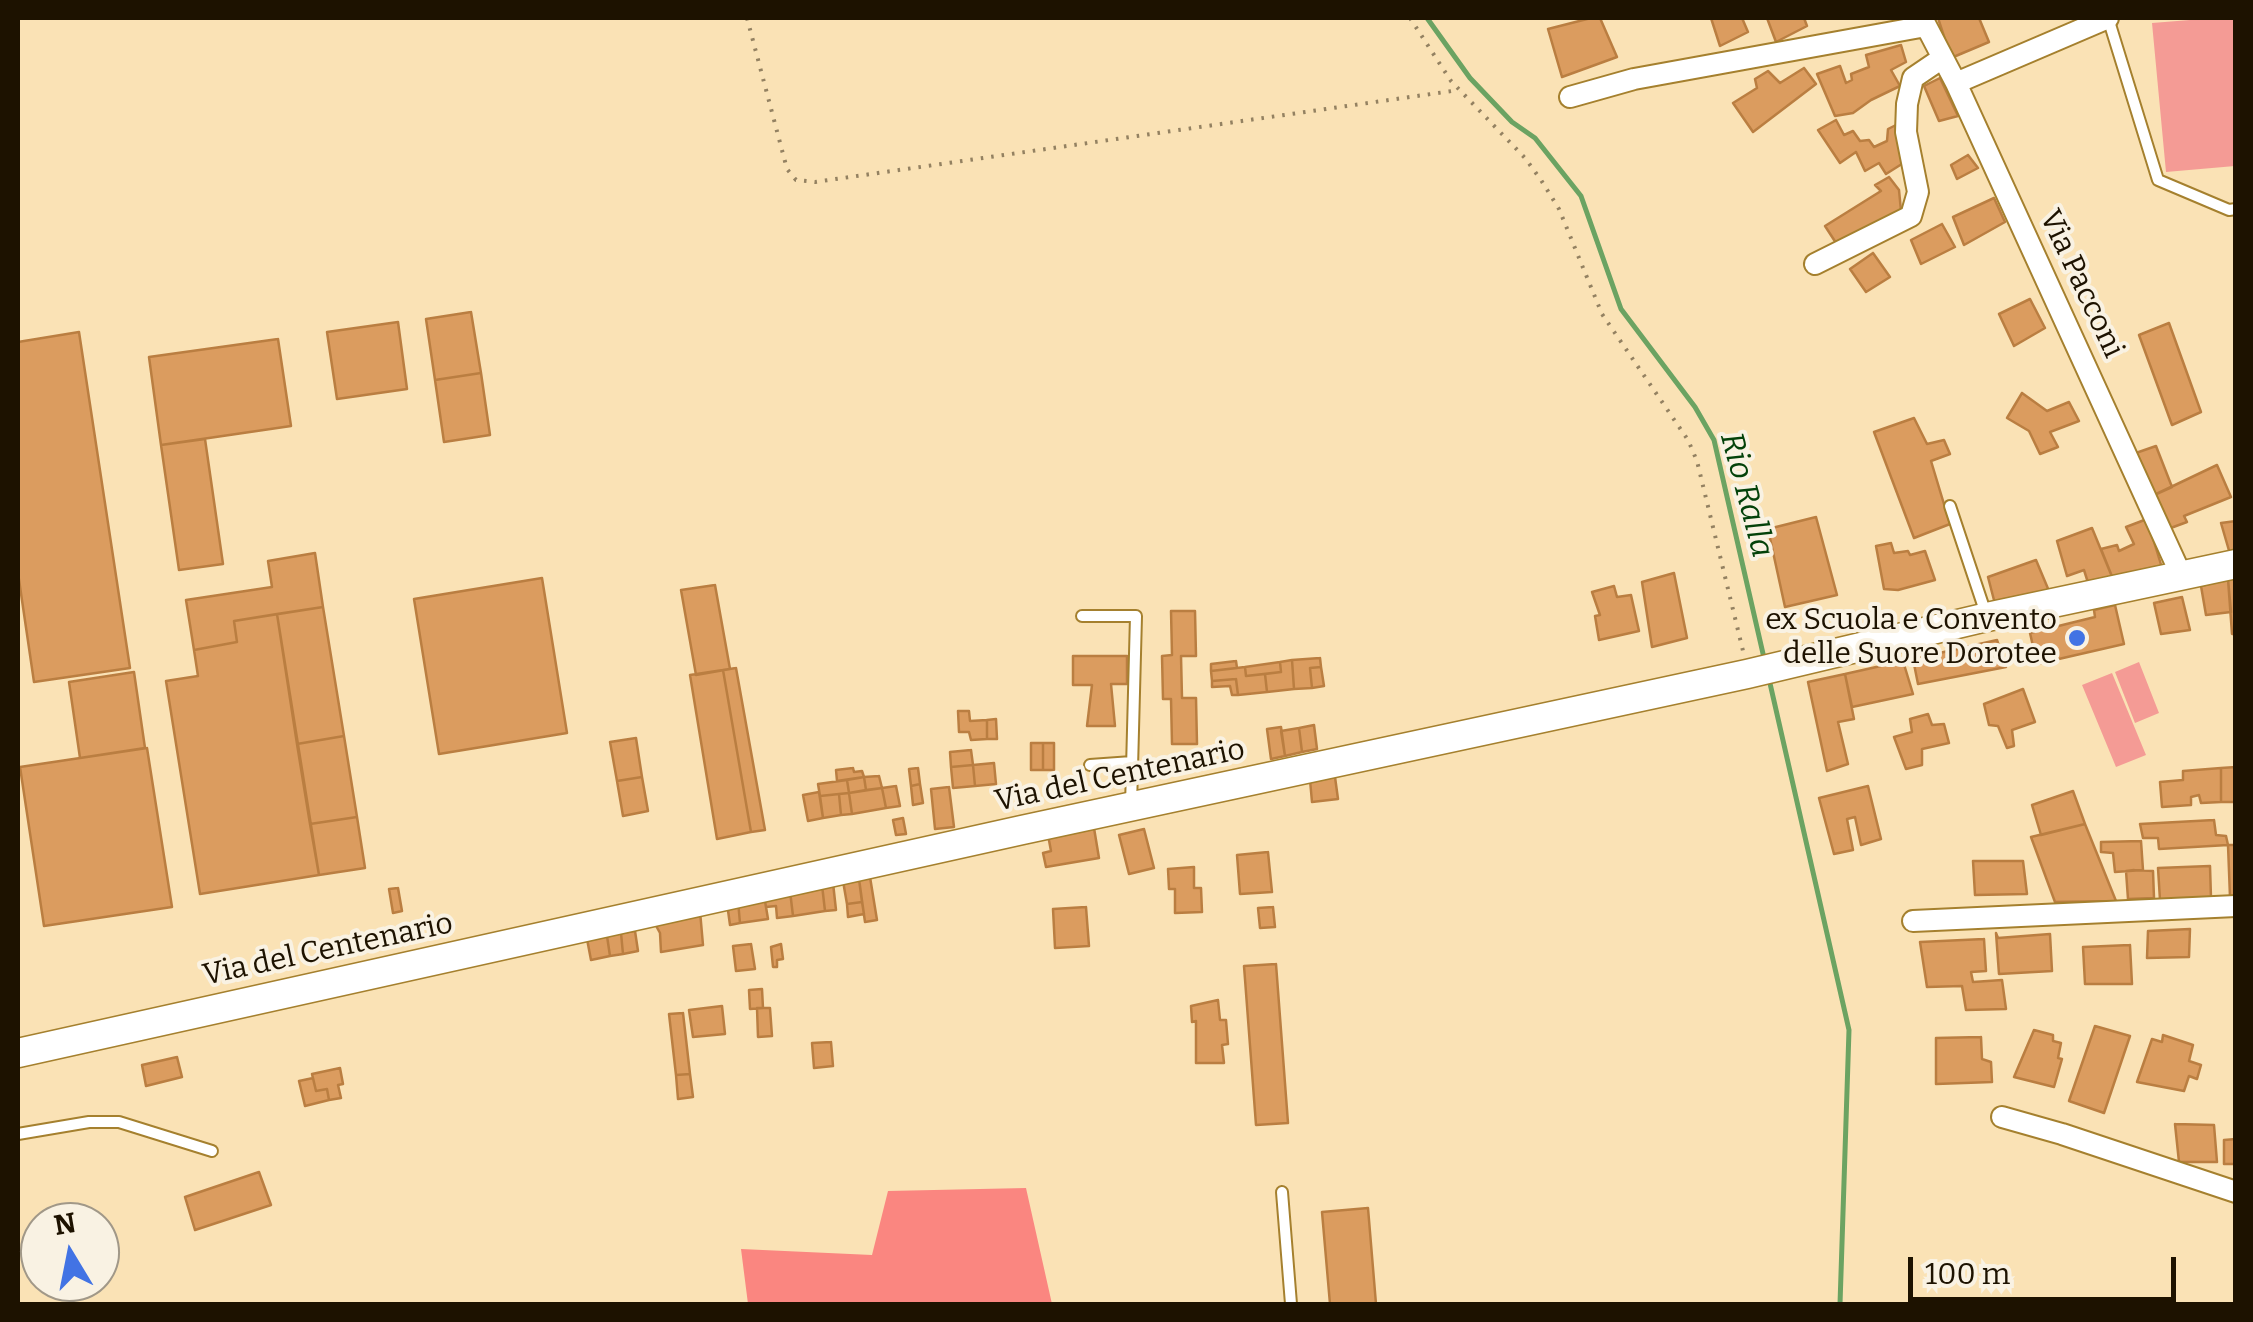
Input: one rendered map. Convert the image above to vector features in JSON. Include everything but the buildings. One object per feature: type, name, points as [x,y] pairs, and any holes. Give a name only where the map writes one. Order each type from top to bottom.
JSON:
[{"type":"street","points":[[1956,83],[2108,18]]},
{"type":"street","points":[[1570,96],[1634,80],[1816,49],[1924,22]]},
{"type":"street","name":"Via Pacconi","points":[[1924,22],[1956,83],[2182,577]]},
{"type":"street","points":[[1815,264],[1910,216],[1918,192],[1906,132],[1907,104],[1913,78],[1941,59]]},
{"type":"street","name":"Via del Centenario","points":[[18,1053],[2236,564]]},
{"type":"street","points":[[1913,922],[2236,906]]},
{"type":"street","points":[[2002,1118],[2236,1192]]},
{"type":"lane","points":[[2108,18],[2158,180],[2230,210],[2236,209]]},
{"type":"lane","points":[[1950,506],[1987,616]]},
{"type":"lane","points":[[1082,616],[1136,616],[1131,806]]},
{"type":"lane","points":[[1090,766],[1132,762]]},
{"type":"lane","points":[[18,1134],[89,1122],[119,1122],[212,1151]]},
{"type":"lane","points":[[1282,1192],[1291,1304]]},
{"type":"path","points":[[747,18],[786,169],[796,180],[814,182],[1460,90]]},
{"type":"path","points":[[1410,18],[1460,90],[1542,180],[1560,209],[1602,314],[1688,440],[1698,461],[1760,671]]},
{"type":"shaded area","points":[[2235,18],[2235,166],[2166,172],[2152,23]]},
{"type":"shaded area","points":[[2139,662],[2159,713],[2135,723],[2115,672]]},
{"type":"shaded area","points":[[2112,673],[2146,755],[2116,767],[2082,685]]},
{"type":"shaded area","points":[[1026,1188],[1052,1304],[748,1304],[741,1249],[872,1255],[888,1191]]},
{"type":"waterway","name":"Rio Ralla","points":[[1427,18],[1470,78],[1512,122],[1535,138],[1581,196],[1621,309],[1695,407],[1714,440],[1764,658]]},
{"type":"waterway","name":"Rio Ralla","points":[[1769,679],[1849,1030],[1840,1304]]},
{"type":"place","name":"ex Scuola e Convento delle Suore Dorotee","points":[[2077,638]]}]
